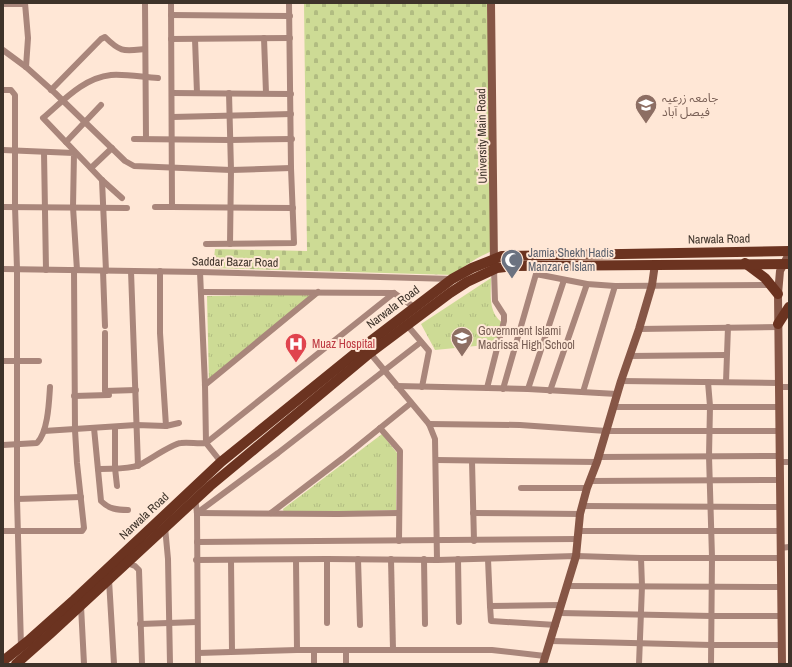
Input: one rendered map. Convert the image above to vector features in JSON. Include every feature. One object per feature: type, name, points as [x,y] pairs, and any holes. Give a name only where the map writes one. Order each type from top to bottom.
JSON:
[{"type":"main road","name":"Narwala Road","points":[[3,661],[22,647],[74,600],[221,462],[414,307],[452,279],[472,268],[502,256],[789,252]]},
{"type":"main road","points":[[744,264],[755,270],[776,288]]},
{"type":"main road","name":"Narwala Road","points":[[16,664],[196,499],[370,354],[407,325],[467,282],[494,269],[527,265],[786,264]]},
{"type":"main road","points":[[778,325],[789,307]]},
{"type":"street","points":[[3,4],[25,3],[28,38],[26,67]]},
{"type":"street","points":[[145,3],[146,139]]},
{"type":"street","points":[[171,3],[172,207]]},
{"type":"street","points":[[206,244],[294,243],[291,168],[290,3]]},
{"type":"street","name":"University Main Road","points":[[491,3],[494,269]]},
{"type":"street","points":[[171,15],[290,16]]},
{"type":"street","points":[[52,90],[101,38],[105,37],[114,47],[122,51],[146,49]]},
{"type":"street","points":[[264,38],[266,93]]},
{"type":"street","points":[[171,39],[290,38]]},
{"type":"street","points":[[195,39],[197,93]]},
{"type":"street","points":[[3,50],[26,67],[52,90],[125,161],[134,166],[230,170],[291,168]]},
{"type":"street","points":[[122,198],[102,180],[43,118],[76,89],[100,77],[112,75],[158,78]]},
{"type":"street","points":[[3,90],[11,90],[16,95],[15,206],[17,270],[17,499],[22,647]]},
{"type":"street","points":[[172,93],[291,94]]},
{"type":"street","points":[[229,93],[230,244]]},
{"type":"street","points":[[66,142],[101,105]]},
{"type":"street","points":[[172,118],[291,114]]},
{"type":"street","points":[[134,139],[292,139]]},
{"type":"street","points":[[91,168],[112,148]]},
{"type":"street","points":[[3,150],[74,153],[75,430],[77,463],[85,524],[82,531],[3,531]]},
{"type":"street","points":[[44,152],[46,270]]},
{"type":"street","points":[[102,180],[105,326]]},
{"type":"street","points":[[3,207],[127,208]]},
{"type":"street","points":[[155,207],[293,208]]},
{"type":"street","points":[[782,664],[784,620],[781,587],[785,576],[780,548],[780,506],[783,460],[779,431],[778,325],[776,288],[779,276],[786,264],[789,252]]},
{"type":"street","points":[[198,653],[296,650],[492,650],[544,660],[551,642],[576,556],[581,510],[621,381],[639,329],[652,285],[655,264]]},
{"type":"street","name":"Saddar Bazar Road","points":[[3,269],[200,272],[452,279],[467,282]]},
{"type":"street","points":[[488,388],[504,321],[504,315],[495,301],[494,269]]},
{"type":"street","points":[[131,271],[138,466]]},
{"type":"street","points":[[160,272],[160,333],[166,426]]},
{"type":"street","points":[[200,272],[206,443],[221,462]]},
{"type":"street","points":[[503,389],[536,274],[587,284],[615,286],[652,285],[776,288]]},
{"type":"street","points":[[528,389],[564,280]]},
{"type":"street","points":[[550,391],[587,284]]},
{"type":"street","points":[[583,392],[615,286]]},
{"type":"street","points":[[201,292],[394,293],[414,307]]},
{"type":"street","points":[[205,385],[318,292]]},
{"type":"street","points":[[98,469],[138,466],[180,443],[206,443],[394,293]]},
{"type":"street","points":[[407,325],[429,351],[422,387]]},
{"type":"street","points":[[639,329],[728,328],[778,325]]},
{"type":"street","points":[[726,382],[728,328]]},
{"type":"street","points":[[105,333],[105,391],[136,390]]},
{"type":"street","points":[[197,513],[278,453],[421,342]]},
{"type":"street","points":[[370,354],[429,424],[435,439],[438,560]]},
{"type":"street","points":[[630,356],[726,355]]},
{"type":"street","points":[[3,361],[39,361]]},
{"type":"street","points":[[621,381],[726,382],[789,386]]},
{"type":"street","points":[[708,382],[710,406],[710,532],[712,557],[711,664]]},
{"type":"street","points":[[397,386],[528,389],[617,394]]},
{"type":"street","points":[[3,445],[37,443],[41,439],[44,431],[50,387]]},
{"type":"street","points":[[74,396],[129,394]]},
{"type":"street","points":[[270,513],[411,403]]},
{"type":"street","points":[[614,407],[779,406]]},
{"type":"street","points":[[44,431],[136,425],[166,426],[179,423]]},
{"type":"street","points":[[429,424],[520,425],[606,431],[779,431]]},
{"type":"street","points":[[115,427],[117,486]]},
{"type":"street","points":[[94,428],[101,501],[105,505],[115,510],[128,510]]},
{"type":"street","points":[[380,428],[400,451],[399,541]]},
{"type":"street","points":[[436,460],[472,461],[709,456],[783,460]]},
{"type":"street","points":[[472,461],[474,541]]},
{"type":"street","points":[[521,488],[589,484],[781,480]]},
{"type":"street","points":[[194,488],[197,513],[196,560],[198,664]]},
{"type":"street","points":[[17,499],[81,497]]},
{"type":"street","points":[[473,513],[780,506]]},
{"type":"street","points":[[197,513],[399,513]]},
{"type":"street","points":[[165,527],[168,559],[170,664]]},
{"type":"street","points":[[196,542],[474,541],[578,535],[780,531]]},
{"type":"street","points":[[780,548],[789,547]]},
{"type":"street","points":[[196,560],[391,558],[438,560],[576,556],[641,558],[781,558]]},
{"type":"street","points":[[391,558],[393,650]]},
{"type":"street","points":[[639,664],[642,586],[641,558]]},
{"type":"street","points":[[326,559],[327,623]]},
{"type":"street","points":[[358,559],[360,625]]},
{"type":"street","points":[[424,559],[425,624]]},
{"type":"street","points":[[458,559],[459,622]]},
{"type":"street","points":[[488,559],[491,621],[556,625]]},
{"type":"street","points":[[230,560],[232,651]]},
{"type":"street","points":[[296,560],[296,650]]},
{"type":"street","points":[[127,563],[135,566],[139,570],[142,664]]},
{"type":"street","points":[[109,580],[114,664]]},
{"type":"street","points":[[568,586],[781,587]]},
{"type":"street","points":[[81,606],[84,664]]},
{"type":"street","points":[[490,606],[561,609],[641,615],[712,616],[784,620]]},
{"type":"street","points":[[140,624],[197,622]]},
{"type":"street","points":[[551,642],[782,645]]},
{"type":"street","points":[[314,651],[314,664]]},
{"type":"street","points":[[346,651],[346,664]]},
{"type":"green space","points":[[304,3],[487,3],[496,249],[469,263],[455,275],[213,268],[215,249],[307,251]]},
{"type":"green space","points":[[491,278],[491,303],[498,319],[503,323],[496,344],[435,350],[421,324]]},
{"type":"green space","points":[[320,294],[209,384],[207,296]]},
{"type":"green space","points":[[382,434],[397,453],[396,510],[284,513],[283,509]]},
{"type":"place","name":"جامعہ زرعیہ فیصل آباد","points":[[646,124]]},
{"type":"place","name":"Jamia Shekh Hadis Manzar e Islam","points":[[512,280]]},
{"type":"place","name":"Government Islami Madrissa High School","points":[[462,358]]},
{"type":"place","name":"Muaz Hospital","points":[[296,364]]}]
